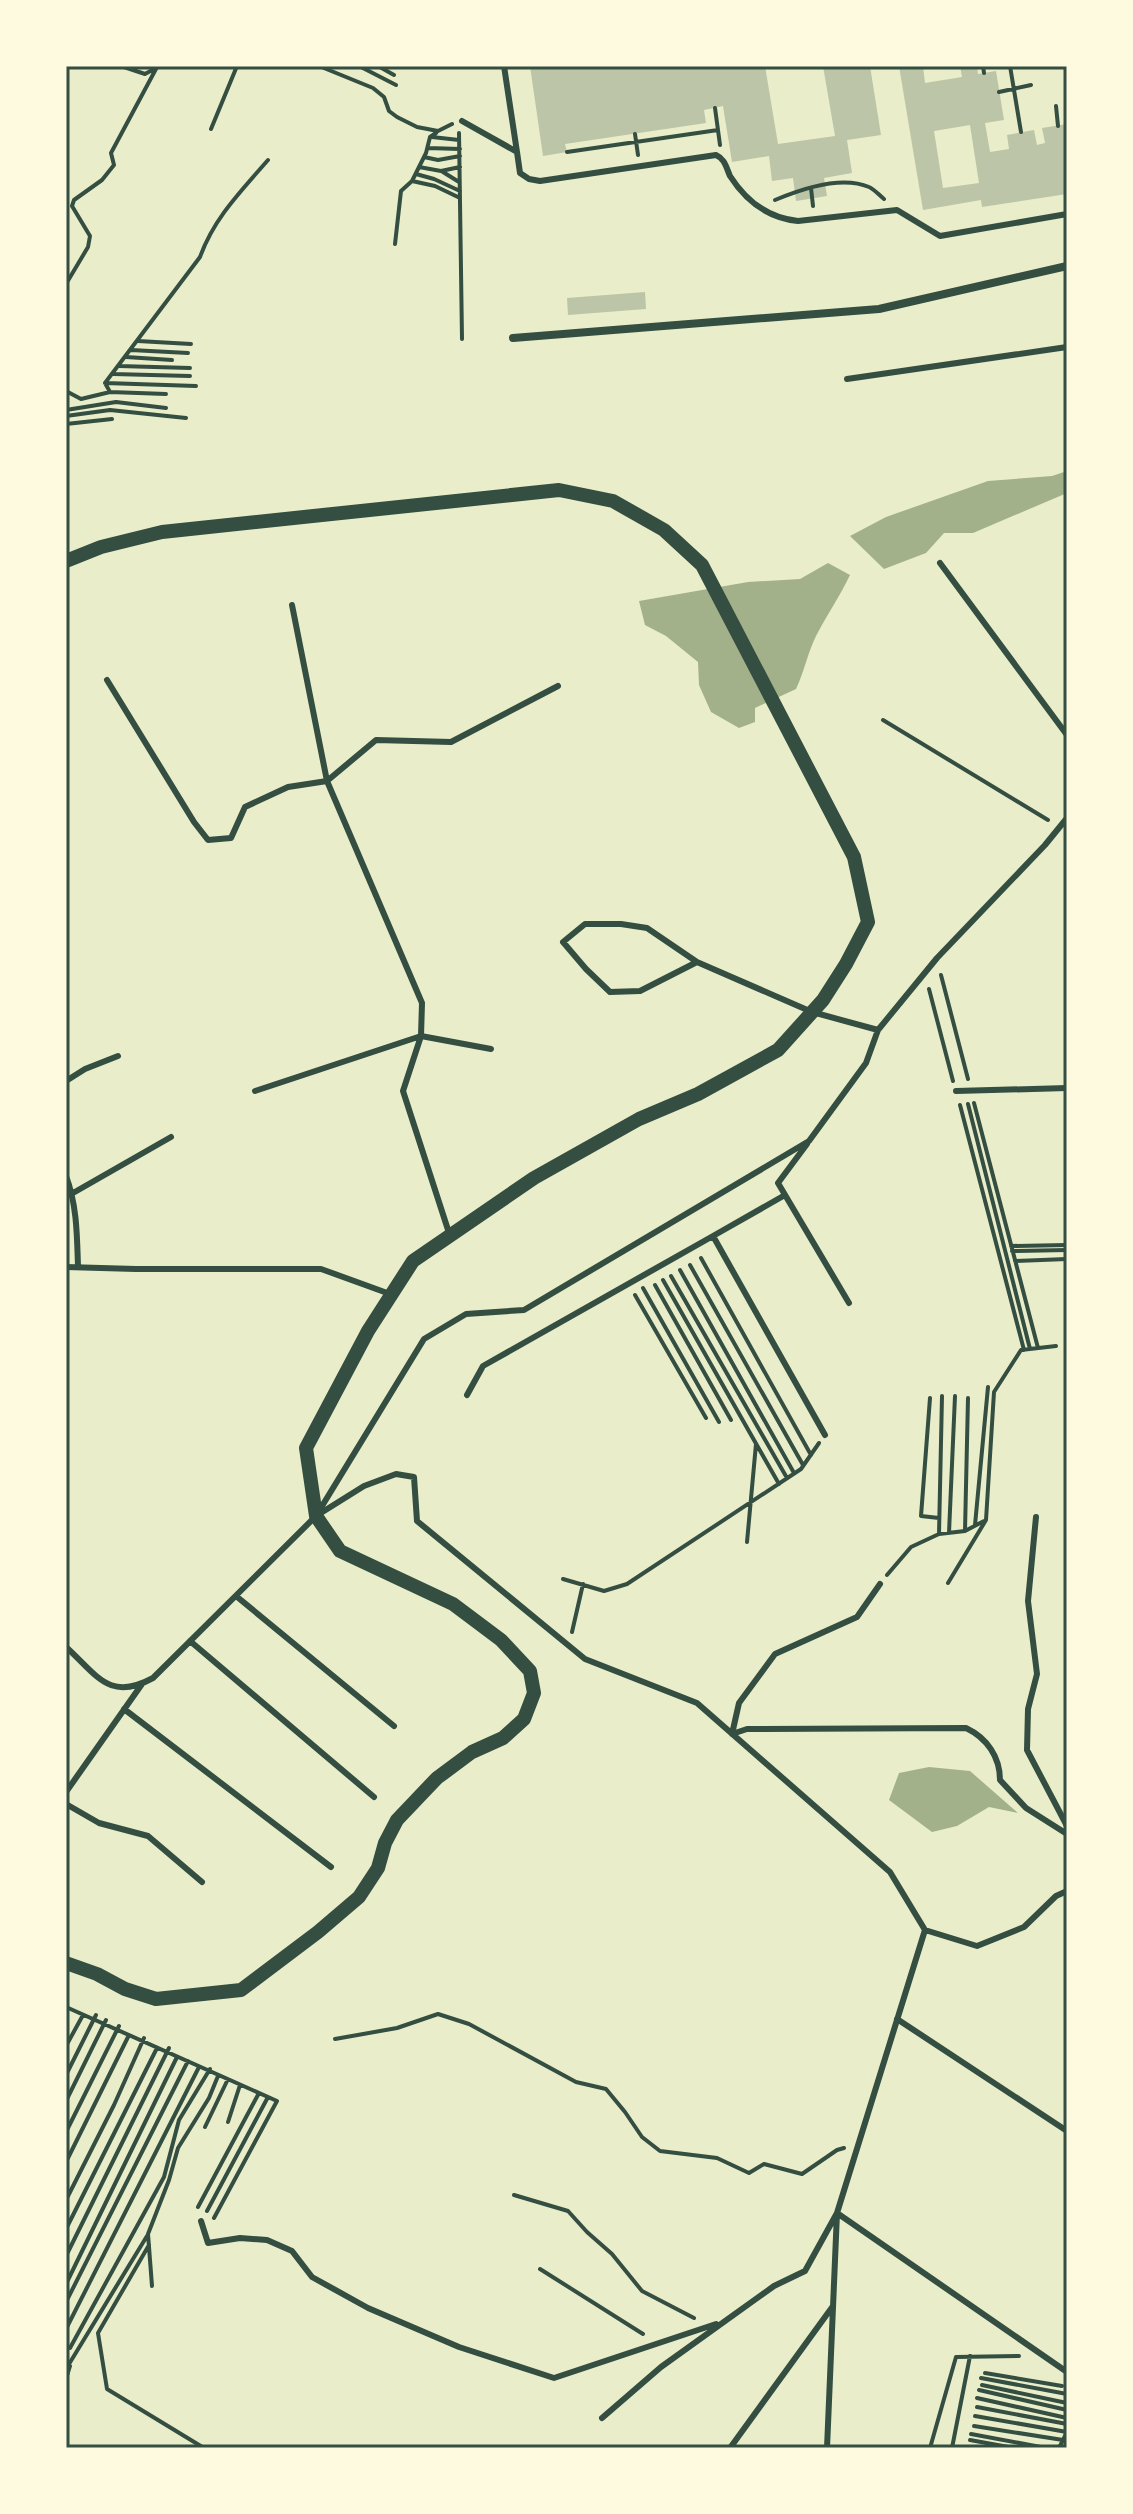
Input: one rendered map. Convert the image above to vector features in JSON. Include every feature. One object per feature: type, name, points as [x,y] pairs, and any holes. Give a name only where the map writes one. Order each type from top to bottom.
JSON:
[{"type":"street","points":[[513,338],[879,309],[1067,266]]},
{"type":"street","points":[[66,561],[101,547],[162,532],[559,490],[613,501],[664,530],[702,565],[854,857],[868,922],[846,964],[812,1012],[778,1050],[698,1094],[639,1119],[534,1178],[413,1261],[368,1331],[306,1448],[316,1516],[340,1551],[453,1604],[501,1640],[530,1671],[534,1693],[524,1719],[503,1738],[472,1752],[429,1786],[397,1820],[385,1843],[378,1868],[359,1897],[241,1990],[156,1999],[66,1963]]},
{"type":"lane","points":[[504,66],[520,173],[529,179],[540,181],[720,156],[740,190],[765,212],[783,220],[897,210],[940,236],[1067,214]]},
{"type":"lane","points":[[462,121],[517,152]]},
{"type":"lane","points":[[847,379],[1067,347]]},
{"type":"lane","points":[[940,563],[1067,735]]},
{"type":"lane","points":[[292,605],[327,781],[422,1003],[421,1036],[403,1091],[450,1236]]},
{"type":"lane","points":[[107,680],[208,840],[231,838],[245,807],[288,787],[327,781],[376,740],[451,742],[558,686]]},
{"type":"lane","points":[[849,1303],[778,1183],[866,1063],[878,1030],[937,958],[1067,818]]},
{"type":"lane","points":[[697,962],[640,991],[610,992],[563,942],[585,924],[647,928],[697,962],[812,1012],[878,1030]]},
{"type":"lane","points":[[255,1091],[421,1036],[491,1049]]},
{"type":"lane","points":[[66,1081],[85,1069],[118,1056]]},
{"type":"lane","points":[[956,1091],[1067,1088]]},
{"type":"lane","points":[[73,1193],[171,1137]]},
{"type":"lane","points":[[316,1516],[424,1339],[466,1314],[524,1310],[809,1141]]},
{"type":"lane","points":[[66,1176],[73,1193],[77,1220],[78,1267]]},
{"type":"lane","points":[[467,1395],[483,1366],[785,1195]]},
{"type":"lane","points":[[713,1236],[825,1435]]},
{"type":"lane","points":[[66,1267],[321,1269],[392,1294]]},
{"type":"lane","points":[[66,1647],[111,1687],[127,1689],[142,1684],[153,1678],[316,1516],[364,1486],[396,1474],[414,1477],[417,1521],[585,1659],[697,1703],[890,1872],[925,1930],[977,1946],[1024,1927],[1056,1896],[1067,1891]]},
{"type":"lane","points":[[1036,1517],[1028,1601],[1037,1674],[1028,1709],[1027,1750],[1067,1823]]},
{"type":"lane","points":[[732,1734],[739,1703],[775,1654],[857,1617],[880,1584]]},
{"type":"lane","points":[[236,1596],[394,1726]]},
{"type":"lane","points":[[190,1641],[374,1797]]},
{"type":"lane","points":[[66,1792],[142,1684]]},
{"type":"lane","points":[[124,1709],[331,1867]]},
{"type":"lane","points":[[732,1734],[747,1729],[966,1728],[985,1740],[1000,1767],[1000,1780],[1017,1799],[1067,1834]]},
{"type":"lane","points":[[66,1804],[99,1823],[148,1836],[202,1882]]},
{"type":"lane","points":[[602,2418],[661,2367],[724,2321],[774,2286],[805,2271],[837,2213],[925,1930]]},
{"type":"lane","points":[[897,2019],[1067,2131]]},
{"type":"lane","points":[[827,2448],[837,2213]]},
{"type":"lane","points":[[837,2213],[1067,2372]]},
{"type":"lane","points":[[201,2221],[208,2243],[240,2238],[267,2240],[292,2251],[312,2277],[368,2308],[459,2347],[554,2378],[724,2321]]},
{"type":"lane","points":[[730,2448],[833,2306]]},
{"type":"path","points":[[121,66],[145,74],[158,67]]},
{"type":"path","points":[[211,129],[237,66]]},
{"type":"path","points":[[319,66],[373,88],[384,97],[389,111],[397,117],[417,127],[438,131]]},
{"type":"path","points":[[359,66],[396,85]]},
{"type":"path","points":[[378,66],[394,75]]},
{"type":"path","points":[[983,66],[984,73]]},
{"type":"path","points":[[1010,66],[1021,132]]},
{"type":"path","points":[[141,67],[158,67]]},
{"type":"path","points":[[66,284],[88,247],[90,236],[72,206],[74,200],[110,173],[114,165],[111,153],[158,67]]},
{"type":"path","points":[[999,92],[1031,85]]},
{"type":"path","points":[[1056,106],[1058,126]]},
{"type":"path","points":[[567,152],[718,130],[715,108]]},
{"type":"path","points":[[395,244],[401,191],[416,174],[430,137],[459,122],[462,339]]},
{"type":"path","points":[[635,134],[640,165]]},
{"type":"path","points":[[430,137],[459,140]]},
{"type":"path","points":[[428,148],[460,149]]},
{"type":"path","points":[[424,157],[438,160],[460,156]]},
{"type":"path","points":[[105,383],[200,257],[208,235],[223,212],[268,160]]},
{"type":"path","points":[[419,167],[441,171],[460,182]]},
{"type":"path","points":[[441,171],[460,167]]},
{"type":"path","points":[[416,174],[460,191]]},
{"type":"path","points":[[412,181],[435,186],[460,198]]},
{"type":"path","points":[[758,207],[798,191],[849,183],[870,187],[897,210]]},
{"type":"path","points":[[138,341],[191,344]]},
{"type":"path","points":[[131,350],[188,353]]},
{"type":"path","points":[[126,357],[172,360]]},
{"type":"path","points":[[119,366],[190,368]]},
{"type":"path","points":[[113,374],[190,376]]},
{"type":"path","points":[[105,383],[196,386]]},
{"type":"path","points":[[105,383],[110,392]]},
{"type":"path","points":[[66,391],[81,399],[110,392],[166,394]]},
{"type":"path","points":[[66,413],[116,402],[166,408]]},
{"type":"path","points":[[66,413],[110,410],[186,418]]},
{"type":"path","points":[[66,424],[112,419]]},
{"type":"path","points":[[883,720],[1060,827]]},
{"type":"path","points":[[937,958],[1027,1350]]},
{"type":"path","points":[[925,972],[1027,1350]]},
{"type":"path","points":[[968,1091],[1038,1348]]},
{"type":"path","points":[[694,1246],[811,1455]]},
{"type":"path","points":[[1012,1248],[1067,1247]]},
{"type":"path","points":[[683,1253],[803,1465]]},
{"type":"path","points":[[673,1258],[794,1473]]},
{"type":"path","points":[[1015,1261],[1067,1259]]},
{"type":"path","points":[[664,1264],[787,1478]]},
{"type":"path","points":[[656,1268],[779,1484]]},
{"type":"path","points":[[648,1272],[731,1420]]},
{"type":"path","points":[[638,1278],[719,1422]]},
{"type":"path","points":[[629,1283],[706,1418]]},
{"type":"path","points":[[948,1583],[986,1520],[994,1392],[1021,1350],[1056,1346]]},
{"type":"path","points":[[975,1525],[988,1387]]},
{"type":"path","points":[[939,1534],[942,1396]]},
{"type":"path","points":[[949,1533],[955,1396]]},
{"type":"path","points":[[930,1398],[921,1516],[939,1518]]},
{"type":"path","points":[[965,1531],[968,1398]]},
{"type":"path","points":[[563,1579],[604,1591],[627,1584],[794,1473],[825,1435]]},
{"type":"path","points":[[747,1542],[756,1443]]},
{"type":"path","points":[[880,1584],[911,1547],[939,1534],[965,1531],[986,1520]]},
{"type":"path","points":[[569,1646],[583,1584]]},
{"type":"path","points":[[66,2007],[95,2017],[277,2101],[205,2235]]},
{"type":"path","points":[[335,2039],[397,2028],[438,2014],[448,2017],[469,2024],[576,2082],[606,2089],[642,2137],[660,2151],[717,2158],[749,2173],[764,2164],[802,2174],[837,2150],[858,2144]]},
{"type":"path","points":[[66,2046],[83,2015]]},
{"type":"path","points":[[66,2075],[95,2017]]},
{"type":"path","points":[[66,2101],[105,2022]]},
{"type":"path","points":[[66,2024],[75,2029]]},
{"type":"path","points":[[66,2132],[118,2028]]},
{"type":"path","points":[[66,2162],[129,2035]]},
{"type":"path","points":[[66,2200],[143,2040]]},
{"type":"path","points":[[66,2229],[157,2048]]},
{"type":"path","points":[[66,2256],[168,2050]]},
{"type":"path","points":[[66,2284],[177,2057]]},
{"type":"path","points":[[66,2302],[188,2061]]},
{"type":"path","points":[[66,2329],[200,2066]]},
{"type":"path","points":[[70,2348],[164,2177],[179,2120],[210,2070]]},
{"type":"path","points":[[66,2369],[148,2234],[178,2148],[209,2098],[219,2074]]},
{"type":"path","points":[[205,2127],[228,2079]]},
{"type":"path","points":[[228,2122],[240,2085]]},
{"type":"path","points":[[192,2218],[259,2093]]},
{"type":"path","points":[[201,2221],[268,2097]]},
{"type":"path","points":[[514,2195],[568,2211],[612,2254],[642,2291],[711,2326]]},
{"type":"path","points":[[148,2234],[152,2286]]},
{"type":"path","points":[[149,2245],[98,2333],[107,2389],[204,2448]]},
{"type":"path","points":[[540,2269],[658,2343]]},
{"type":"path","points":[[930,2448],[956,2357],[1043,2355]]},
{"type":"path","points":[[952,2448],[970,2356]]},
{"type":"path","points":[[66,2379],[71,2359]]},
{"type":"path","points":[[985,2373],[1067,2387]]},
{"type":"path","points":[[981,2378],[1067,2394]]},
{"type":"path","points":[[1067,2403],[981,2387],[1067,2410]]},
{"type":"path","points":[[977,2398],[1067,2421]]},
{"type":"path","points":[[977,2407],[1067,2421]]},
{"type":"path","points":[[974,2426],[1063,2445],[1067,2432],[975,2416]]},
{"type":"path","points":[[1014,2448],[970,2437],[1046,2448]]},
{"type":"shaded area","points":[[1067,471],[1067,493],[973,533],[944,533],[926,553],[884,569],[850,536],[886,517],[988,481],[1052,476]]},
{"type":"shaded area","points":[[828,563],[850,575],[816,636],[796,689],[755,708],[755,722],[739,728],[711,712],[699,685],[698,662],[666,636],[645,625],[639,601],[748,582],[800,579]]},
{"type":"shaded area","points":[[929,1767],[970,1771],[1018,1813],[989,1807],[957,1826],[932,1832],[889,1800],[899,1773]]},
{"type":"building","points":[[530,66],[698,66],[698,69],[765,66],[778,144],[835,136],[823,66],[870,66],[881,135],[847,140],[852,173],[824,178],[827,196],[796,201],[793,178],[772,181],[769,156],[732,162],[723,106],[704,110],[706,123],[565,144],[567,152],[543,156]]},
{"type":"building","points":[[899,66],[923,66],[925,83],[962,77],[960,66],[977,66],[978,74],[996,71],[1004,120],[985,123],[990,152],[1009,149],[1007,135],[1034,130],[1037,145],[1045,143],[1042,128],[1067,124],[1067,194],[982,207],[981,200],[923,210]],"holes":[[[970,125],[979,183],[943,188],[934,131]]]},
{"type":"building","points":[[645,292],[646,309],[568,315],[567,298]]}]
